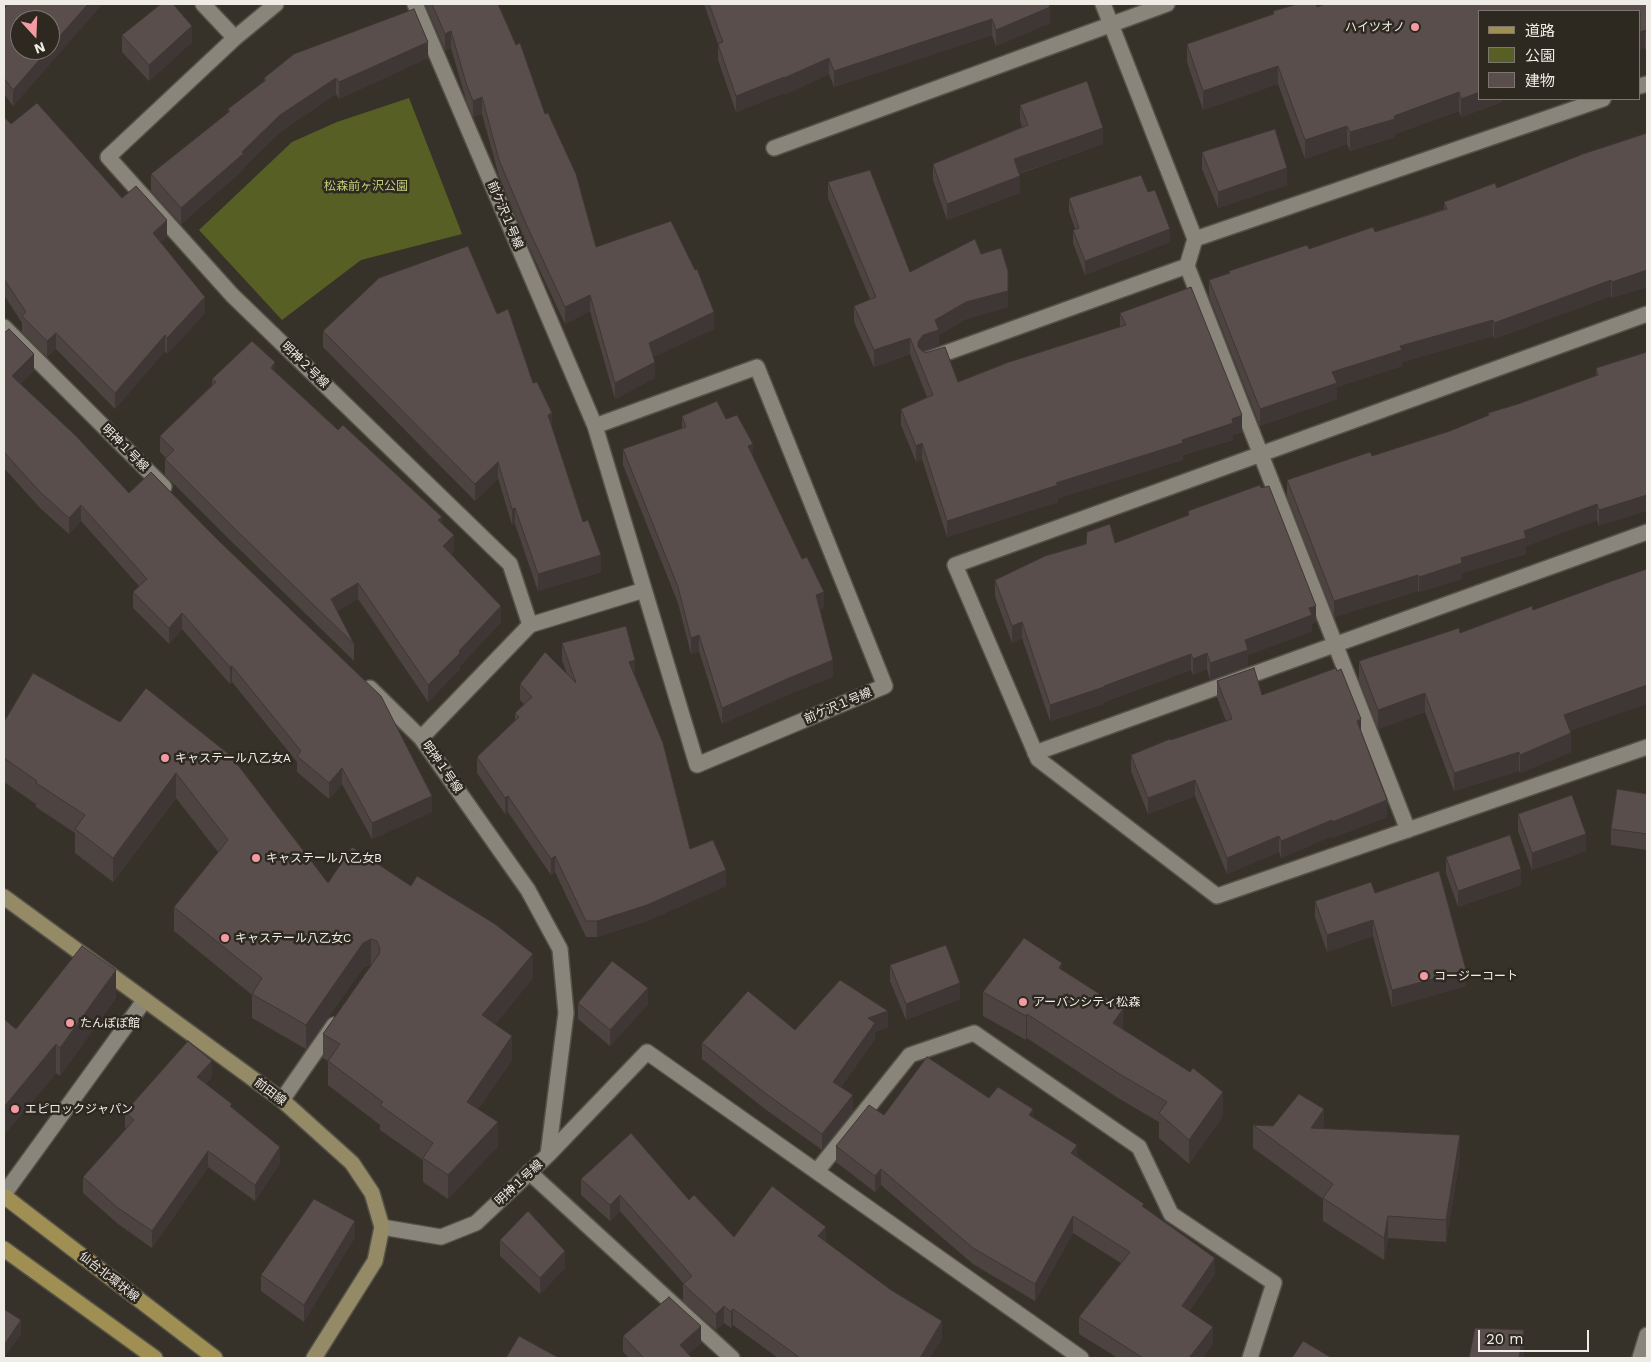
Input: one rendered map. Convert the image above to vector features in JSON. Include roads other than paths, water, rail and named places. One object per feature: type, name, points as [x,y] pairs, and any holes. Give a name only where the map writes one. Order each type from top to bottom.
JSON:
[{"type":"main road","name":"仙台北環状線","points":[[4,1195],[215,1358]]},
{"type":"main road","points":[[4,1249],[155,1358]]},
{"type":"street","points":[[203,4],[235,38],[276,4]]},
{"type":"street","name":"前ケ沢１号線","points":[[415,4],[595,426],[697,764],[885,686],[757,367],[595,426]]},
{"type":"street","points":[[1104,4],[1195,239],[1187,266],[1408,830]]},
{"type":"street","points":[[774,148],[1167,4]]},
{"type":"street","name":"明神２号線","points":[[235,38],[108,157],[232,295],[510,564],[530,625]]},
{"type":"street","points":[[1195,239],[1600,100]]},
{"type":"street","points":[[927,360],[1187,266]]},
{"type":"street","points":[[1647,314],[955,565],[1038,759],[1217,896],[1647,747]]},
{"type":"street","name":"明神１号線","points":[[4,327],[170,494]]},
{"type":"street","points":[[1035,752],[1647,532]]},
{"type":"street","points":[[421,738],[530,625],[644,590]]},
{"type":"street","name":"明神１号線","points":[[358,677],[421,738],[528,890],[560,949],[566,1013],[548,1155],[476,1223],[441,1236],[382,1227]]},
{"type":"street","name":"前田線","points":[[4,897],[282,1100],[352,1163],[372,1193],[382,1227],[375,1261],[314,1358]]},
{"type":"street","points":[[4,1195],[144,1000]]},
{"type":"street","points":[[282,1100],[343,1012]]},
{"type":"street","points":[[817,1171],[910,1055],[974,1033],[1139,1147],[1171,1214],[1274,1283],[1250,1358]]},
{"type":"street","points":[[548,1155],[646,1052],[1081,1358]]},
{"type":"street","points":[[529,1172],[732,1358]]},
{"type":"street","points":[[1640,1358],[1647,1335]]},
{"type":"place","name":"ハイツオノ","points":[[1415,27]]},
{"type":"place","name":"キャステール八乙女A","points":[[165,758]]},
{"type":"place","name":"キャステール八乙女B","points":[[256,858]]},
{"type":"place","name":"キャステール八乙女C","points":[[225,938]]},
{"type":"place","name":"コージーコート","points":[[1424,976]]},
{"type":"place","name":"アーバンシティ松森","points":[[1023,1002]]},
{"type":"place","name":"たんぽぽ館","points":[[70,1023]]},
{"type":"place","name":"エピロックジャパン","points":[[15,1109]]},
{"type":"park label","name":"松森前ヶ沢公園","points":[[366,186]]}]
